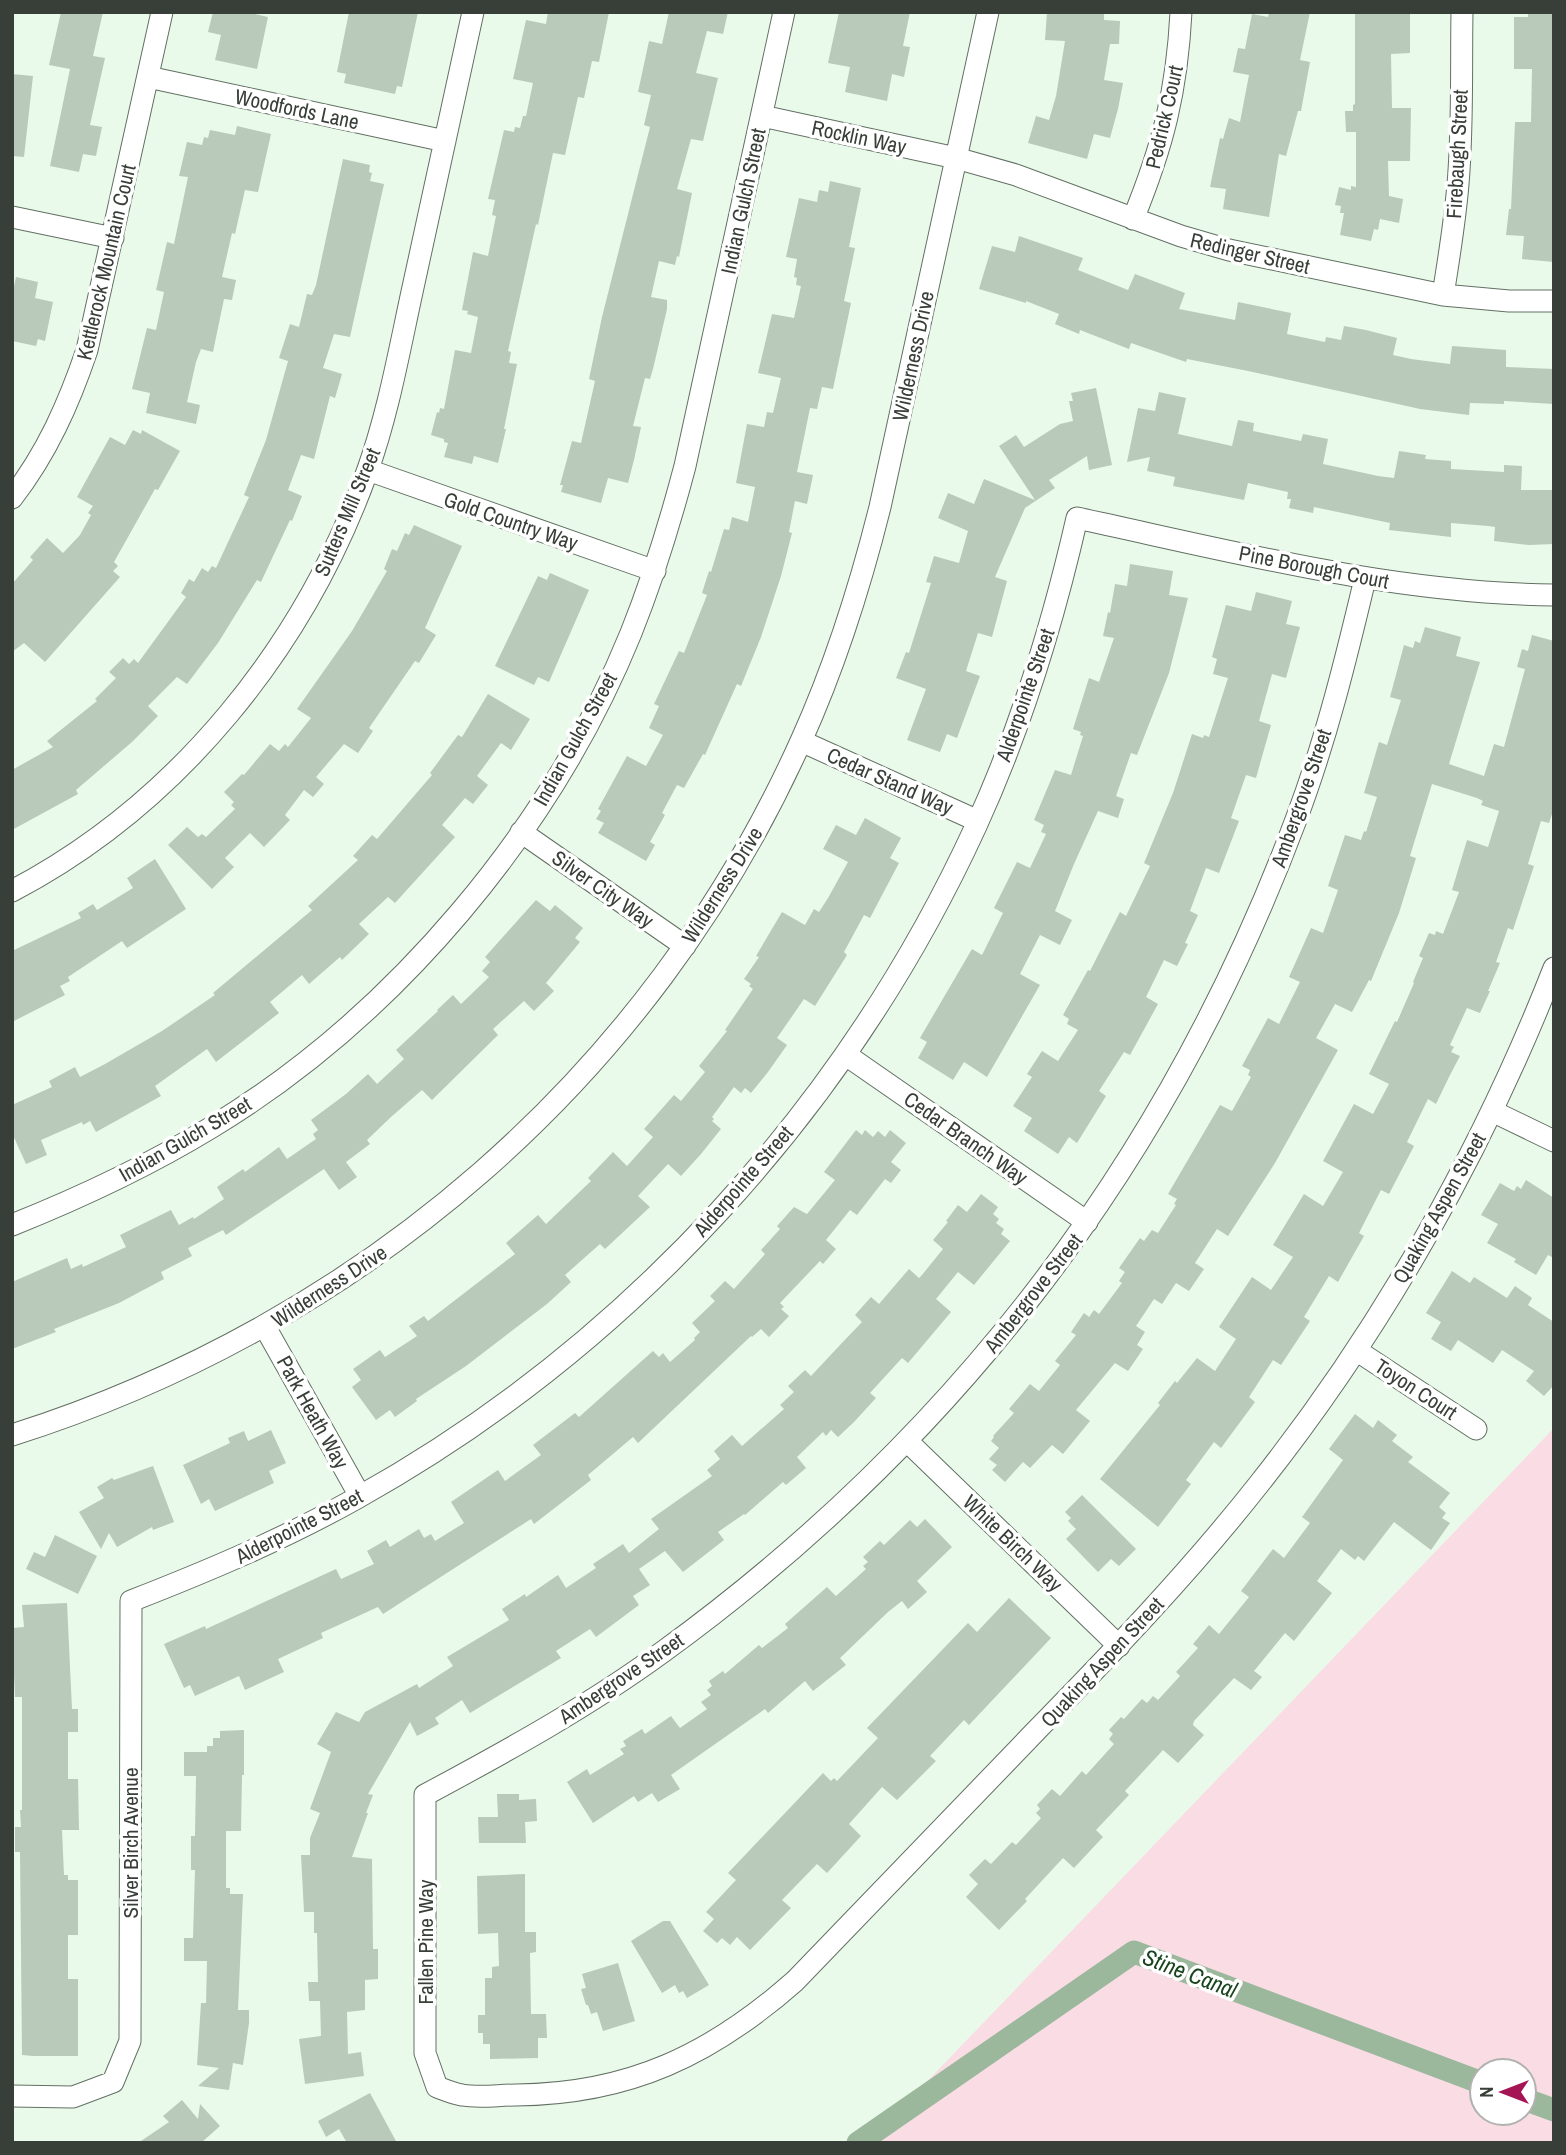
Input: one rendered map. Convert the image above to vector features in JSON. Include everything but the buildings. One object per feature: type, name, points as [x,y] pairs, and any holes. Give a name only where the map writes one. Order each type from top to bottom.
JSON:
[{"type":"street","name":"Kettlerock Mountain Court","points":[[12,498],[50,440],[71,396],[87,350],[162,12]]},
{"type":"street","name":"Sutters Mill Street","points":[[12,891],[81,849],[134,808],[174,772],[220,724],[263,671],[293,627],[344,532],[368,471],[387,406],[473,12]]},
{"type":"street","name":"Indian Gulch Street","points":[[12,1225],[82,1197],[149,1164],[214,1126],[321,1048],[378,999],[430,946],[522,832],[572,753],[599,703],[655,571],[685,466],[784,12]]},
{"type":"street","name":"Wilderness Drive","points":[[12,1435],[63,1419],[186,1368],[265,1327],[338,1283],[411,1231],[479,1175],[544,1114],[605,1049],[685,946],[730,877],[763,819],[801,741],[836,657],[880,507],[988,12]]},
{"type":"street","name":"Pedrick Court","points":[[1133,219],[1155,166],[1170,110],[1179,54],[1181,12]]},
{"type":"street","name":"Firebaugh Street","points":[[1443,295],[1459,181],[1462,12]]},
{"type":"street","name":"Woodfords Lane","points":[[148,77],[445,141]]},
{"type":"street","name":"Rocklin Way","points":[[762,116],[956,158]]},
{"type":"street","name":"Redinger Street","points":[[956,158],[1052,187],[1133,219],[1229,250],[1443,295],[1508,301],[1554,301]]},
{"type":"street","points":[[12,217],[113,238]]},
{"type":"street","name":"Gold Country Way","points":[[368,471],[655,571]]},
{"type":"street","name":"Pine Borough Court","points":[[1077,518],[1365,579],[1445,590],[1554,595]]},
{"type":"street","name":"Alderpointe Street","points":[[131,1601],[272,1542],[360,1496],[426,1457],[511,1399],[592,1335],[667,1266],[721,1211],[788,1133],[846,1055],[927,924],[978,821],[1017,726],[1049,629],[1077,518]]},
{"type":"street","name":"Ambergrove Street","points":[[425,1795],[563,1718],[662,1653],[736,1597],[807,1538],[907,1441],[970,1373],[1029,1302],[1138,1145],[1227,984],[1265,899],[1298,814],[1327,726],[1365,579]]},
{"type":"street","name":"Cedar Stand Way","points":[[801,741],[978,821]]},
{"type":"street","name":"Silver City Way","points":[[522,832],[685,946]]},
{"type":"street","name":"Quaking Aspen Street","points":[[436,2087],[462,2095],[545,2095],[593,2089],[639,2077],[677,2062],[720,2040],[760,2012],[795,1981],[1119,1646],[1192,1566],[1260,1483],[1356,1350],[1413,1258],[1492,1111],[1554,968]]},
{"type":"street","name":"Cedar Branch Way","points":[[846,1055],[1087,1222]]},
{"type":"street","points":[[1492,1111],[1554,1141]]},
{"type":"street","name":"Park Heath Way","points":[[265,1327],[360,1496]]},
{"type":"street","name":"Toyon Court","points":[[1356,1350],[1476,1429]]},
{"type":"street","name":"White Birch Way","points":[[907,1441],[1119,1646]]},
{"type":"street","name":"Silver Birch Avenue","points":[[12,2096],[73,2097],[113,2082],[130,2041],[131,1601]]},
{"type":"street","name":"Fallen Pine Way","points":[[425,1795],[425,2053],[436,2087]]},
{"type":"shaded area","points":[[1554,1428],[1554,2143],[868,2143]]},
{"type":"waterway","name":"Stine Canal","points":[[858,2143],[1134,1952],[1468,2078]]},
{"type":"waterway","name":"Stine Canal","points":[[1538,2104],[1554,2110]]}]
